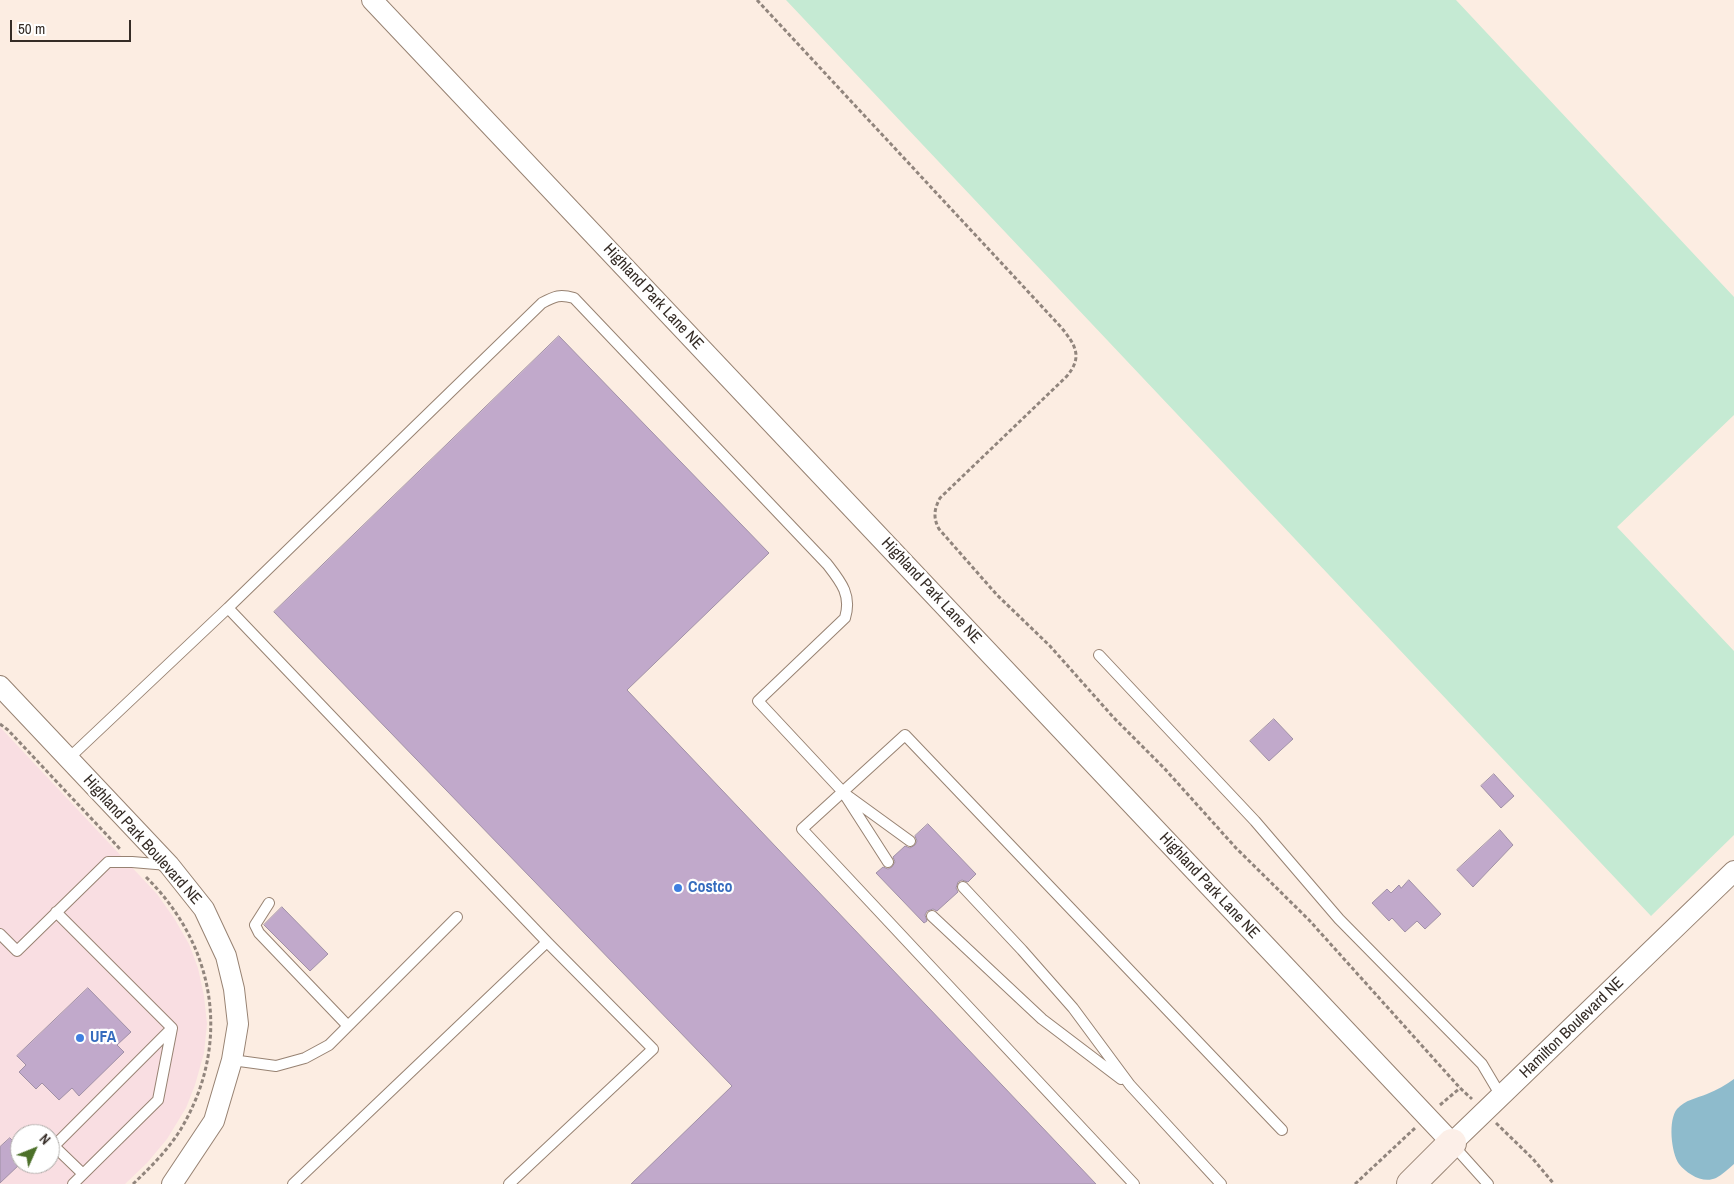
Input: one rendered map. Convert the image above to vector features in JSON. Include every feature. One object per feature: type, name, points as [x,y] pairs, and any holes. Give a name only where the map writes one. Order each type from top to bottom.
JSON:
[{"type":"street","name":"Highland Park Lane NE","points":[[372,0],[1452,1143]]},
{"type":"street","name":"Highland Park Boulevard NE","points":[[0,686],[169,865],[204,909],[226,956],[234,989],[238,1024],[232,1060],[214,1121],[172,1184]]},
{"type":"street","name":"Hamilton Boulevard NE","points":[[1410,1184],[1734,872]]},
{"type":"lane","points":[[68,759],[228,608],[542,303],[562,295],[574,298],[839,579],[846,594],[848,608],[845,618],[758,701],[843,792],[888,862]]},
{"type":"lane","points":[[228,608],[547,942],[652,1049],[509,1184]]},
{"type":"lane","points":[[1099,655],[1256,821],[1339,919],[1482,1064],[1501,1096]]},
{"type":"lane","points":[[1134,1184],[802,829],[905,735],[1282,1130]]},
{"type":"lane","points":[[843,792],[910,841]]},
{"type":"lane","points":[[0,934],[17,951],[108,862],[169,865]]},
{"type":"lane","points":[[963,887],[1074,1008],[1130,1085],[1221,1184]]},
{"type":"lane","points":[[269,903],[255,925],[259,933],[348,1026]]},
{"type":"lane","points":[[56,912],[172,1028]]},
{"type":"lane","points":[[932,916],[1042,1019],[1130,1085]]},
{"type":"lane","points":[[232,1060],[276,1066],[305,1058],[329,1045],[457,917]]},
{"type":"lane","points":[[293,1184],[547,942]]},
{"type":"lane","points":[[83,1174],[54,1146],[172,1028]]},
{"type":"lane","points":[[73,1184],[158,1100],[172,1028]]},
{"type":"lane","name":"Highland Park Lane NE","points":[[1452,1143],[1488,1184]]},
{"type":"path","points":[[757,0],[1071,338],[1075,348],[1077,358],[1075,366],[1066,377],[940,498],[934,514],[939,529],[997,595],[1050,646],[1114,718],[1164,768],[1236,848],[1309,920],[1460,1088],[1477,1103]]},
{"type":"path","points":[[0,724],[8,730],[126,855]]},
{"type":"path","points":[[1437,1108],[1460,1088]]},
{"type":"path","points":[[1493,1120],[1533,1159],[1554,1184]]},
{"type":"path","points":[[1355,1184],[1415,1128]]},
{"type":"shaded area","name":"UFA","points":[[0,727],[157,894],[189,944],[198,968],[207,1024],[204,1053],[195,1085],[186,1108],[167,1139],[147,1163],[125,1184],[0,1184]]},
{"type":"green space","points":[[786,0],[1456,0],[1734,297],[1734,415],[1617,527],[1734,651],[1734,835],[1651,916]]},
{"type":"water","points":[[1734,1079],[1734,1164],[1716,1178],[1711,1180],[1701,1179],[1686,1171],[1676,1159],[1672,1144],[1672,1121],[1674,1114],[1684,1103],[1714,1091]]},
{"type":"building","name":"Costco","points":[[559,336],[769,553],[627,690],[1096,1184],[631,1184],[732,1086],[274,612]]},
{"type":"building","points":[[1274,719],[1293,739],[1269,761],[1250,741]]},
{"type":"building","points":[[1494,774],[1514,796],[1501,808],[1481,786]]},
{"type":"building","points":[[928,824],[976,874],[968,882],[962,880],[958,882],[956,888],[958,892],[937,911],[933,909],[927,911],[925,915],[927,921],[924,923],[876,873],[883,867],[888,869],[892,867],[895,862],[893,857],[905,846],[910,848],[915,845],[917,841],[915,836]]},
{"type":"building","points":[[1500,830],[1513,845],[1473,887],[1457,870]]},
{"type":"building","points":[[1409,880],[1441,914],[1425,929],[1417,921],[1405,932],[1392,918],[1389,921],[1372,903],[1387,889],[1391,893],[1399,885],[1401,888]]},
{"type":"building","points":[[282,907],[328,954],[310,971],[264,925]]},
{"type":"building","name":"UFA","points":[[88,988],[131,1032],[117,1045],[124,1052],[79,1096],[72,1088],[59,1100],[42,1083],[36,1089],[19,1072],[26,1065],[17,1056]]},
{"type":"building","points":[[10,1138],[10,1174],[0,1183],[0,1147]]},
{"type":"place","name":"Costco","points":[[678,888]]},
{"type":"place","name":"UFA","points":[[80,1038]]}]
